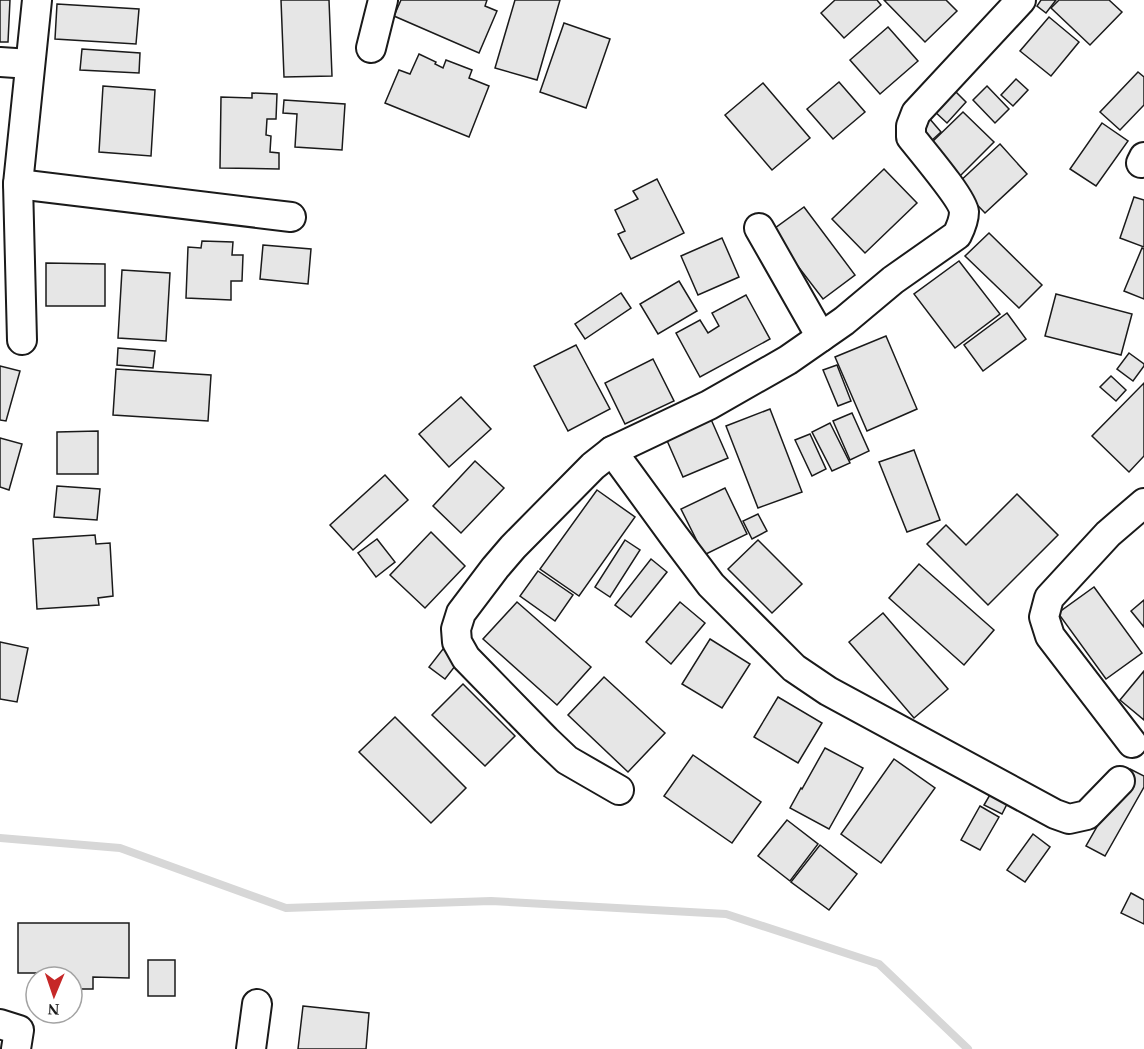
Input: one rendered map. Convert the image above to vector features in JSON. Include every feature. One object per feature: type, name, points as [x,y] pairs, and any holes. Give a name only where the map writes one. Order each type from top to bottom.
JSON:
[{"type":"street","points":[[22,340],[18,183],[37,0]]},
{"type":"street","points":[[371,48],[383,0]]},
{"type":"street","points":[[619,790],[567,760],[466,658],[457,642],[456,629],[461,613],[513,547],[593,466],[612,451],[709,405],[788,360],[844,321],[893,280],[957,235],[963,224],[964,209],[911,137],[911,126],[916,113],[1021,0]]},
{"type":"street","points":[[0,62],[30,63]]},
{"type":"street","points":[[18,183],[291,217]]},
{"type":"street","points":[[759,228],[821,337]]},
{"type":"street","points":[[612,451],[711,585],[794,668],[828,691],[1055,814],[1069,819],[1087,815],[1120,781]]},
{"type":"street","points":[[1132,742],[1050,636],[1044,617],[1049,598],[1108,534],[1144,503]]},
{"type":"street","points":[[251,1049],[257,1004]]},
{"type":"street","points":[[0,1024],[19,1030],[16,1049]]},
{"type":"building","points":[[0,0],[10,0],[8,42],[0,42]]},
{"type":"building","points":[[281,0],[329,0],[332,76],[284,77]]},
{"type":"building","points":[[401,0],[487,0],[485,6],[497,11],[479,53],[394,16]]},
{"type":"building","points":[[515,0],[560,0],[537,80],[495,68]]},
{"type":"building","points":[[835,0],[877,0],[881,5],[844,38],[821,13]]},
{"type":"building","points":[[884,0],[946,0],[957,11],[925,42]]},
{"type":"building","points":[[1041,0],[1056,0],[1046,13],[1037,6]]},
{"type":"building","points":[[1059,0],[1109,0],[1122,12],[1090,45],[1051,8]]},
{"type":"building","points":[[57,4],[139,9],[136,44],[55,39]]},
{"type":"building","points":[[1049,17],[1079,42],[1051,76],[1020,51]]},
{"type":"building","points":[[564,23],[610,39],[586,108],[540,92]]},
{"type":"building","points":[[888,27],[918,61],[880,94],[850,60]]},
{"type":"building","points":[[82,49],[140,53],[139,73],[80,70]]},
{"type":"building","points":[[419,54],[443,68],[446,60],[472,70],[469,78],[489,86],[469,137],[385,103],[399,70],[410,74]]},
{"type":"building","points":[[1138,72],[1144,77],[1144,105],[1120,130],[1100,112]]},
{"type":"building","points":[[1016,79],[1028,90],[1013,106],[1001,95]]},
{"type":"building","points":[[839,82],[865,112],[833,139],[807,109]]},
{"type":"building","points":[[763,83],[810,138],[772,170],[725,115]]},
{"type":"building","points":[[103,86],[155,90],[151,156],[99,152]]},
{"type":"building","points":[[987,86],[1009,109],[995,123],[973,100]]},
{"type":"building","points":[[953,89],[966,102],[947,123],[933,110]]},
{"type":"building","points":[[252,93],[277,94],[276,119],[267,119],[266,135],[271,136],[270,152],[279,153],[279,169],[220,168],[221,97],[252,98]]},
{"type":"building","points":[[284,100],[345,104],[342,150],[295,147],[297,114],[283,113]]},
{"type":"building","points":[[963,112],[994,142],[960,176],[929,145]]},
{"type":"building","points":[[929,118],[941,132],[930,142],[918,128]]},
{"type":"building","points":[[1102,123],[1128,141],[1096,186],[1070,169]]},
{"type":"building","points":[[1000,144],[1027,174],[985,213],[957,184]]},
{"type":"building","points":[[884,169],[917,203],[865,253],[832,219]]},
{"type":"building","points":[[657,179],[684,233],[631,259],[618,234],[625,231],[615,210],[638,199],[633,191]]},
{"type":"building","points":[[1134,197],[1144,200],[1144,247],[1120,238]]},
{"type":"building","points":[[804,207],[855,275],[823,299],[771,231]]},
{"type":"building","points":[[989,233],[1042,285],[1019,308],[965,256]]},
{"type":"building","points":[[722,238],[739,277],[698,295],[681,256]]},
{"type":"building","points":[[202,241],[233,242],[232,255],[243,255],[242,281],[231,281],[231,300],[186,298],[188,247],[201,248]]},
{"type":"building","points":[[263,245],[311,249],[308,284],[260,279]]},
{"type":"building","points":[[1142,248],[1144,249],[1144,299],[1124,291]]},
{"type":"building","points":[[959,261],[1000,314],[955,348],[914,294]]},
{"type":"building","points":[[46,263],[105,264],[105,306],[46,306]]},
{"type":"building","points":[[122,270],[170,273],[166,341],[118,338]]},
{"type":"building","points":[[679,281],[697,311],[658,334],[640,304]]},
{"type":"building","points":[[621,293],[631,308],[585,339],[575,324]]},
{"type":"building","points":[[1056,294],[1132,314],[1121,355],[1045,336]]},
{"type":"building","points":[[746,295],[770,339],[700,377],[676,333],[700,320],[708,333],[719,326],[712,313]]},
{"type":"building","points":[[1007,313],[1026,339],[983,371],[964,345]]},
{"type":"building","points":[[886,336],[917,409],[867,431],[835,357]]},
{"type":"building","points":[[576,345],[610,409],[568,431],[534,366]]},
{"type":"building","points":[[118,348],[155,351],[153,368],[117,365]]},
{"type":"building","points":[[1129,353],[1144,364],[1133,381],[1117,369]]},
{"type":"building","points":[[653,359],[674,401],[625,424],[605,383]]},
{"type":"building","points":[[837,365],[851,401],[838,406],[823,370]]},
{"type":"building","points":[[0,366],[20,371],[6,421],[0,420]]},
{"type":"building","points":[[116,369],[211,375],[208,421],[113,415]]},
{"type":"building","points":[[1111,376],[1126,390],[1116,401],[1100,387]]},
{"type":"building","points":[[1144,383],[1144,456],[1129,472],[1092,436]]},
{"type":"building","points":[[461,397],[491,429],[449,467],[419,434]]},
{"type":"building","points":[[770,409],[802,492],[758,508],[726,426]]},
{"type":"building","points":[[852,413],[869,451],[850,460],[833,421]]},
{"type":"building","points":[[710,417],[728,458],[683,477],[665,436]]},
{"type":"building","points":[[830,423],[850,463],[832,471],[812,432]]},
{"type":"building","points":[[98,431],[98,474],[57,474],[57,432]]},
{"type":"building","points":[[810,434],[826,469],[812,476],[795,440]]},
{"type":"building","points":[[0,438],[22,444],[9,490],[0,487]]},
{"type":"building","points":[[914,450],[940,520],[907,532],[879,462]]},
{"type":"building","points":[[475,461],[504,488],[461,533],[433,506]]},
{"type":"building","points":[[385,475],[408,500],[353,550],[330,525]]},
{"type":"building","points":[[57,486],[100,489],[97,520],[54,517]]},
{"type":"building","points":[[725,488],[747,534],[704,555],[681,509]]},
{"type":"building","points":[[597,490],[635,517],[579,596],[540,569]]},
{"type":"building","points":[[1017,494],[1058,535],[988,605],[927,544],[946,525],[966,545]]},
{"type":"building","points":[[758,514],[767,531],[752,539],[743,521]]},
{"type":"building","points":[[431,532],[465,566],[425,608],[390,575]]},
{"type":"building","points":[[95,535],[96,544],[110,543],[113,596],[98,598],[99,605],[37,609],[33,539]]},
{"type":"building","points":[[377,539],[395,562],[376,577],[358,553]]},
{"type":"building","points":[[625,540],[640,550],[610,597],[595,587]]},
{"type":"building","points":[[758,540],[802,584],[772,613],[728,569]]},
{"type":"building","points":[[651,559],[667,572],[631,617],[615,605]]},
{"type":"building","points":[[919,564],[994,630],[964,665],[889,598]]},
{"type":"building","points":[[538,571],[573,595],[555,621],[520,596]]},
{"type":"building","points":[[1094,587],[1142,653],[1106,679],[1058,613]]},
{"type":"building","points":[[1144,600],[1144,627],[1131,611]]},
{"type":"building","points":[[517,602],[591,667],[557,705],[483,639]]},
{"type":"building","points":[[680,602],[705,623],[671,664],[646,642]]},
{"type":"building","points":[[883,613],[948,689],[914,718],[849,642]]},
{"type":"building","points":[[710,639],[750,664],[722,708],[682,684]]},
{"type":"building","points":[[0,642],[28,648],[17,702],[0,699]]},
{"type":"building","points":[[443,649],[459,661],[445,679],[429,667]]},
{"type":"building","points":[[1144,671],[1144,720],[1120,700]]},
{"type":"building","points":[[604,677],[665,733],[628,772],[568,715]]},
{"type":"building","points":[[463,684],[515,736],[485,766],[432,715]]},
{"type":"building","points":[[778,697],[822,723],[798,763],[754,737]]},
{"type":"building","points":[[395,717],[466,788],[431,823],[359,752]]},
{"type":"building","points":[[825,748],[863,768],[829,829],[790,808]]},
{"type":"building","points":[[693,755],[761,802],[732,843],[664,796]]},
{"type":"building","points":[[894,759],[935,788],[881,863],[841,834]]},
{"type":"building","points":[[1130,769],[1144,776],[1144,787],[1105,856],[1086,846]]},
{"type":"building","points":[[991,793],[1008,802],[1002,814],[984,805]]},
{"type":"building","points":[[980,806],[999,817],[980,850],[961,840]]},
{"type":"building","points":[[787,820],[818,844],[790,881],[758,856]]},
{"type":"building","points":[[1033,834],[1050,847],[1025,882],[1007,870]]},
{"type":"building","points":[[820,845],[857,874],[829,910],[791,882]]},
{"type":"building","points":[[1131,893],[1144,900],[1144,924],[1121,913]]},
{"type":"building","points":[[18,923],[129,923],[129,978],[93,977],[93,989],[84,989],[84,965],[24,965],[24,973],[18,973]]},
{"type":"building","points":[[148,960],[175,960],[175,996],[148,996]]},
{"type":"building","points":[[303,1006],[369,1013],[366,1049],[298,1049]]},
{"type":"waterway","points":[[0,838],[120,848],[286,908],[491,901],[726,914],[879,964],[968,1049]]}]
